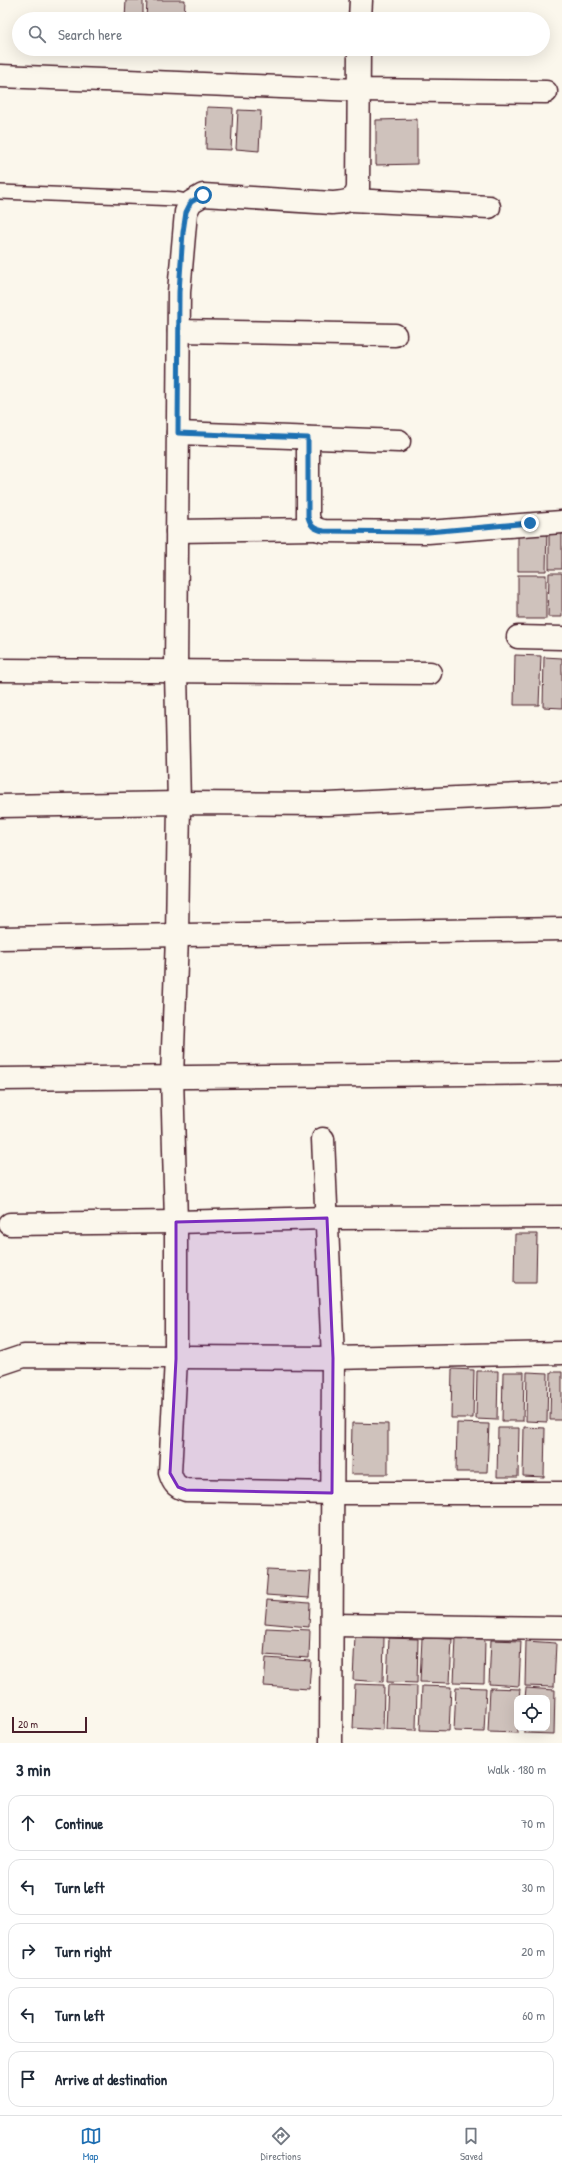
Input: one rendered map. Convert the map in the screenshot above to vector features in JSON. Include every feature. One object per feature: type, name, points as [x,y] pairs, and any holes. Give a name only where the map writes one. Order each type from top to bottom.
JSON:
[{"type":"street","points":[[360,12],[361,0]]},
{"type":"street","points":[[352,200],[357,194],[358,188],[359,56]]},
{"type":"street","points":[[0,76],[358,90],[546,92]]},
{"type":"street","points":[[488,207],[352,200],[332,203],[203,195],[191,202],[186,212],[183,232],[179,331],[176,672],[179,803],[177,936],[172,1077],[176,1222],[176,1359],[170,1473],[173,1482],[178,1487],[186,1490],[332,1494],[562,1493]]},
{"type":"street","points":[[179,331],[395,335]]},
{"type":"street","points":[[178,433],[399,441]]},
{"type":"street","points":[[308,438],[308,517],[310,525],[315,529]]},
{"type":"street","points":[[177,531],[315,529],[324,531],[428,532],[562,522]]},
{"type":"street","points":[[518,637],[562,638]]},
{"type":"street","points":[[0,670],[430,673]]},
{"type":"street","points":[[0,806],[179,803],[328,804],[562,794]]},
{"type":"street","points":[[0,938],[562,929]]},
{"type":"street","points":[[0,1079],[562,1073]]},
{"type":"street","points":[[323,1139],[334,1358],[331,1743]]},
{"type":"street","points":[[10,1224],[327,1218],[562,1217]]},
{"type":"street","points":[[0,1364],[24,1356],[176,1359],[334,1358],[562,1353]]},
{"type":"street","points":[[332,1625],[562,1628]]},
{"type":"lane","points":[[0,192],[177,198],[191,202]]},
{"type":"highlighted area","points":[[327,1218],[333,1358],[332,1493],[186,1490],[178,1487],[170,1473],[176,1359],[176,1222]]},
{"type":"building","points":[[126,0],[143,0],[143,12],[125,12]]},
{"type":"building","points":[[147,0],[185,0],[184,12],[146,12]]},
{"type":"building","points":[[207,107],[233,108],[231,150],[206,149]]},
{"type":"building","points":[[238,110],[261,111],[259,151],[236,149]]},
{"type":"building","points":[[417,119],[417,164],[376,165],[376,120]]},
{"type":"building","points":[[549,525],[562,525],[562,569],[549,569]]},
{"type":"building","points":[[518,527],[547,527],[546,571],[518,571]]},
{"type":"building","points":[[549,573],[562,573],[562,617],[548,617]]},
{"type":"building","points":[[518,575],[546,575],[546,619],[518,619]]},
{"type":"building","points":[[515,655],[541,656],[539,705],[514,705]]},
{"type":"building","points":[[544,657],[562,658],[562,708],[543,707]]},
{"type":"building","points":[[515,1234],[537,1234],[536,1283],[514,1283]]},
{"type":"building","points":[[452,1369],[474,1370],[473,1418],[451,1418]]},
{"type":"building","points":[[477,1371],[498,1371],[497,1420],[476,1419]]},
{"type":"building","points":[[503,1372],[524,1372],[523,1421],[502,1421]]},
{"type":"building","points":[[527,1372],[548,1373],[547,1422],[526,1421]]},
{"type":"building","points":[[551,1372],[562,1372],[562,1420],[550,1420]]},
{"type":"building","points":[[352,1423],[388,1424],[388,1474],[351,1474]]},
{"type":"building","points":[[457,1423],[489,1424],[487,1472],[456,1472]]},
{"type":"building","points":[[524,1427],[545,1428],[544,1477],[523,1476]]},
{"type":"building","points":[[498,1428],[519,1428],[518,1477],[497,1477]]},
{"type":"building","points":[[268,1570],[311,1572],[309,1598],[266,1595]]},
{"type":"building","points":[[267,1600],[310,1603],[309,1627],[265,1623]]},
{"type":"building","points":[[266,1628],[310,1630],[309,1658],[264,1655]]},
{"type":"building","points":[[355,1636],[384,1637],[383,1682],[353,1680]]},
{"type":"building","points":[[389,1638],[418,1639],[417,1683],[387,1682]]},
{"type":"building","points":[[422,1638],[452,1639],[450,1683],[420,1682]]},
{"type":"building","points":[[456,1638],[485,1639],[484,1683],[454,1682]]},
{"type":"building","points":[[491,1640],[521,1641],[519,1686],[489,1684]]},
{"type":"building","points":[[526,1641],[556,1643],[554,1687],[525,1686]]},
{"type":"building","points":[[266,1658],[311,1661],[309,1689],[264,1686]]},
{"type":"building","points":[[355,1684],[384,1685],[383,1730],[353,1728]]},
{"type":"building","points":[[388,1685],[417,1686],[416,1730],[386,1729]]},
{"type":"building","points":[[422,1686],[451,1687],[449,1731],[420,1730]]},
{"type":"building","points":[[456,1687],[486,1688],[484,1732],[454,1731]]},
{"type":"building","points":[[490,1688],[520,1689],[519,1695],[514,1695],[514,1731],[518,1731],[518,1733],[488,1732]]},
{"type":"building","points":[[526,1688],[555,1690],[554,1734],[524,1733],[524,1731],[550,1731],[550,1695],[525,1695]]},
{"type":"route","points":[[203,195],[191,202],[186,212],[183,232],[179,292],[178,433],[308,438],[308,517],[310,525],[315,529],[324,531],[428,532],[530,523]]}]
